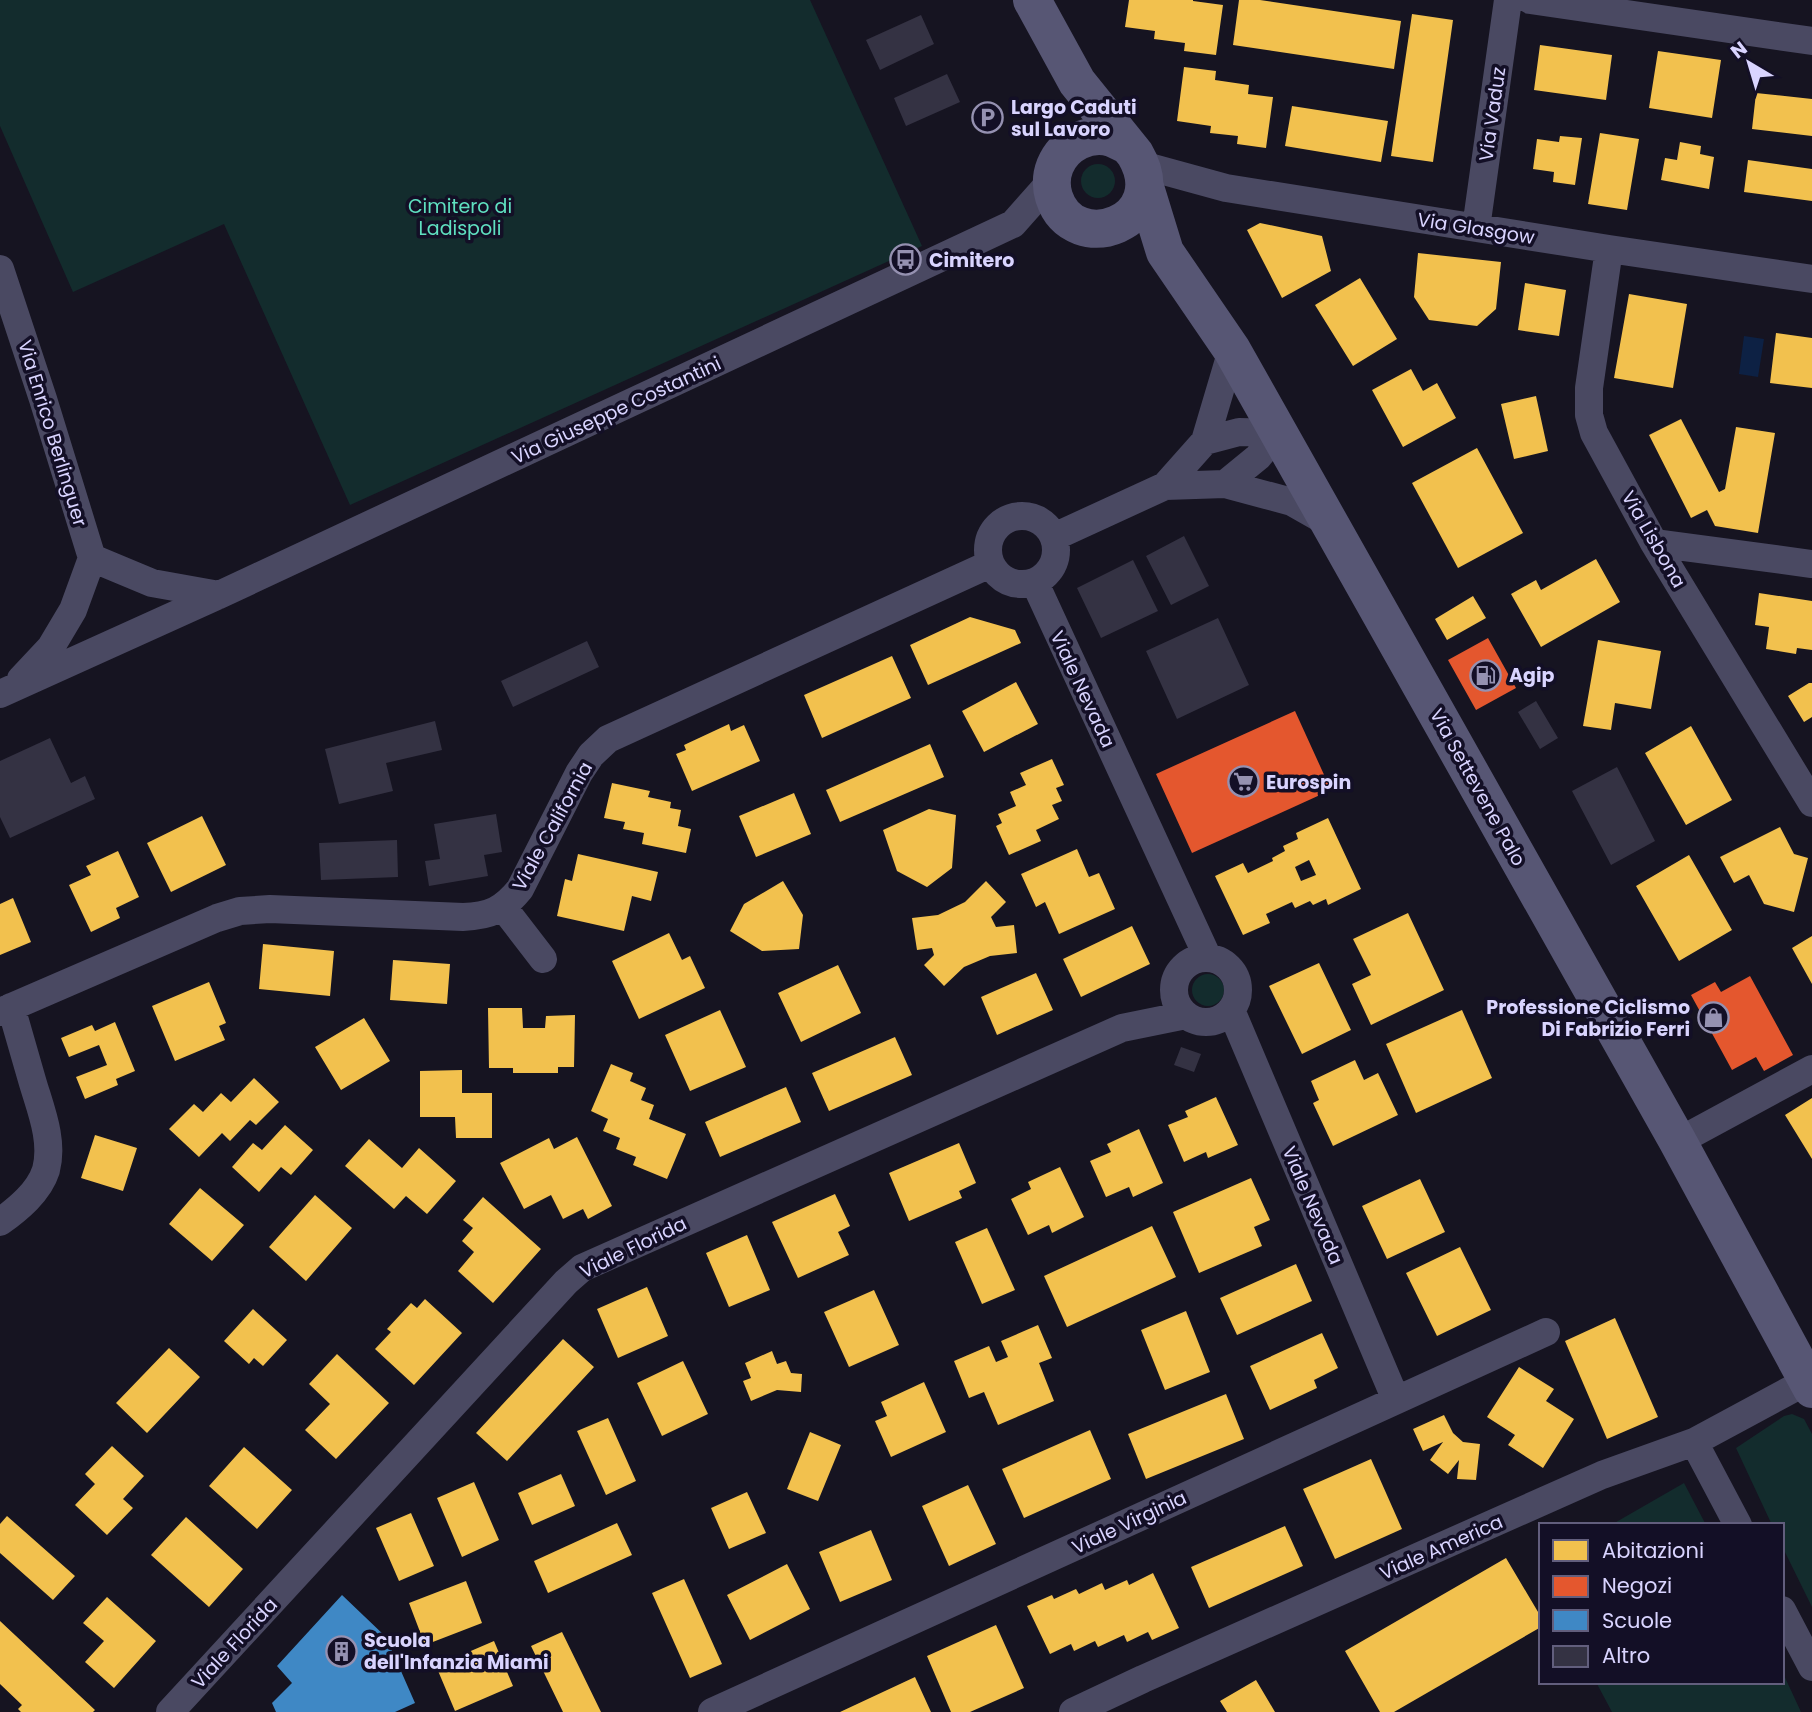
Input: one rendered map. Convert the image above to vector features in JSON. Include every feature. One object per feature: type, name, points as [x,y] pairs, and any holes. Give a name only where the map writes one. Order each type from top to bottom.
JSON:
[{"type":"street","name":"Via Settevene Palo","points":[[1032,0],[1077,82],[1138,166],[1165,252],[1232,350],[1810,1384]]},
{"type":"street","name":"Via Vaduz","points":[[1476,228],[1508,0]]},
{"type":"street","points":[[1530,0],[1812,41]]},
{"type":"street","points":[[1069,146],[1077,82]]},
{"type":"street","points":[[1013,224],[1086,226],[1112,227],[1124,222],[1142,201],[1138,166],[1113,138],[1097,136],[1082,139],[1069,146],[1060,156],[1054,167],[1052,180],[1056,204],[1063,214],[1086,226],[1165,252]]},
{"type":"street","name":"Via Glasgow","points":[[1138,166],[1226,188],[1812,279]]},
{"type":"street","points":[[1013,224],[1052,180]]},
{"type":"street","name":"Via Giuseppe Costantini","points":[[6,691],[219,595],[1013,224]]},
{"type":"street","name":"Via Lisbona","points":[[1609,249],[1589,388],[1589,415],[1598,442],[1654,543],[1812,803]]},
{"type":"street","name":"Via Enrico Berlinguer","points":[[0,269],[44,399],[92,558]]},
{"type":"street","points":[[1166,486],[1205,441],[1232,350]]},
{"type":"street","points":[[1205,441],[1239,432],[1278,433]]},
{"type":"street","points":[[1225,484],[1258,457],[1278,433]]},
{"type":"street","points":[[1054,537],[1166,486],[1225,484],[1292,502],[1329,523]]},
{"type":"street","points":[[1020,516],[1040,521],[1049,528],[1054,537],[1057,548],[1051,569],[1035,583],[1013,584],[995,573],[990,564],[988,542],[999,524],[1009,518],[1020,516]]},
{"type":"street","points":[[1654,543],[1812,564]]},
{"type":"street","points":[[6,691],[51,648],[73,610],[92,558],[152,583],[219,595]]},
{"type":"street","name":"Viale California","points":[[6,1009],[217,918],[240,911],[270,909],[463,917],[486,915],[503,907],[520,889],[579,773],[591,755],[608,739],[990,564]]},
{"type":"street","name":"Viale Nevada","points":[[1035,583],[1185,909],[1189,970]]},
{"type":"street","points":[[503,907],[542,959]]},
{"type":"street","points":[[1223,962],[1237,979],[1239,989],[1231,1010],[1226,1016],[1215,1021],[1196,1021],[1178,1006],[1174,995],[1189,970],[1223,962]]},
{"type":"street","name":"Viale Florida","points":[[1122,1028],[1189,970]]},
{"type":"street","points":[[0,1222],[23,1203],[37,1186],[45,1172],[48,1155],[43,1120],[6,1009]]},
{"type":"street","name":"Viale Nevada","points":[[1231,1010],[1396,1400]]},
{"type":"street","name":"Viale Florida","points":[[170,1712],[577,1272],[591,1263],[1122,1028],[1186,1015]]},
{"type":"street","points":[[1676,1140],[1812,1069]]},
{"type":"street","name":"Viale Virginia","points":[[712,1712],[1546,1332]]},
{"type":"street","name":"Viale America","points":[[1073,1712],[1602,1475],[1694,1442],[1810,1384]]},
{"type":"street","points":[[1694,1442],[1737,1523]]},
{"type":"street","points":[[1784,1614],[1812,1667]]},
{"type":"green space","name":"Cimitero di Ladispoli","points":[[0,0],[810,0],[922,246],[350,505],[224,224],[73,292],[0,126]]},
{"type":"green space","points":[[1098,164],[1110,169],[1115,181],[1110,193],[1098,198],[1086,193],[1081,181],[1086,169]]},
{"type":"green space","points":[[1208,974],[1219,979],[1224,990],[1219,1001],[1208,1006],[1197,1001],[1192,990],[1197,979]]},
{"type":"green space","points":[[1792,1414],[1804,1419],[1812,1434],[1812,1607],[1784,1550],[1784,1523],[1771,1523],[1736,1448],[1784,1416]]},
{"type":"green space","points":[[1684,1483],[1705,1523],[1614,1523]]},
{"type":"green space","points":[[1784,1675],[1801,1712],[1612,1712],[1597,1684],[1784,1684]]},
{"type":"water","points":[[1744,336],[1764,339],[1758,377],[1739,374]]},
{"type":"building: Abitazioni","points":[[1129,0],[1193,0],[1223,5],[1216,55],[1184,51],[1185,43],[1154,39],[1155,31],[1125,27]]},
{"type":"building: Abitazioni","points":[[1239,0],[1260,0],[1401,21],[1394,69],[1233,45]]},
{"type":"building: Abitazioni","points":[[1412,14],[1453,20],[1433,162],[1391,156]]},
{"type":"building: Abitazioni","points":[[1540,45],[1612,55],[1606,100],[1534,90]]},
{"type":"building: Abitazioni","points":[[1658,51],[1721,60],[1712,118],[1649,108]]},
{"type":"building: Abitazioni","points":[[1184,67],[1216,71],[1215,80],[1249,85],[1248,94],[1273,97],[1266,148],[1237,144],[1238,136],[1210,133],[1211,126],[1177,121]]},
{"type":"building: Abitazioni","points":[[1756,93],[1812,99],[1812,136],[1752,129]]},
{"type":"building: Abitazioni","points":[[1292,106],[1388,121],[1381,162],[1285,146]]},
{"type":"building: Abitazioni","points":[[1600,133],[1639,139],[1627,210],[1588,204]]},
{"type":"building: Abitazioni","points":[[1560,136],[1582,138],[1575,185],[1553,182],[1554,172],[1533,169],[1537,139],[1559,142]]},
{"type":"building: Abitazioni","points":[[1680,142],[1701,146],[1700,154],[1714,157],[1709,189],[1661,180],[1665,158],[1677,160]]},
{"type":"building: Abitazioni","points":[[1748,160],[1812,169],[1812,201],[1744,192]]},
{"type":"building: Abitazioni","points":[[1260,223],[1322,236],[1331,271],[1282,298],[1247,230]]},
{"type":"building: Abitazioni","points":[[1418,253],[1501,262],[1496,309],[1477,326],[1429,320],[1414,297]]},
{"type":"building: Abitazioni","points":[[1360,278],[1397,339],[1353,366],[1315,305]]},
{"type":"building: Abitazioni","points":[[1525,283],[1566,290],[1559,336],[1518,330]]},
{"type":"building: Abitazioni","points":[[1629,294],[1687,304],[1673,388],[1614,378]]},
{"type":"building: Abitazioni","points":[[1776,333],[1812,338],[1812,388],[1770,383]]},
{"type":"building: Abitazioni","points":[[1411,369],[1423,391],[1437,383],[1456,418],[1403,447],[1372,390]]},
{"type":"building: Abitazioni","points":[[1536,396],[1548,451],[1514,459],[1501,404]]},
{"type":"building: Abitazioni","points":[[1681,419],[1719,492],[1725,489],[1736,427],[1775,433],[1758,533],[1715,526],[1707,510],[1691,518],[1649,435]]},
{"type":"building: Abitazioni","points":[[1477,448],[1523,533],[1458,568],[1412,483]]},
{"type":"building: Abitazioni","points":[[1596,559],[1620,602],[1541,647],[1511,594],[1536,580],[1541,590]]},
{"type":"building: Abitazioni","points":[[1759,593],[1812,601],[1812,650],[1797,648],[1796,654],[1766,649],[1769,627],[1755,625]]},
{"type":"building: Abitazioni","points":[[1473,596],[1486,618],[1447,640],[1435,619]]},
{"type":"building: Abitazioni","points":[[970,617],[1015,630],[1021,643],[928,685],[910,645]]},
{"type":"building: Abitazioni","points":[[1598,640],[1661,651],[1651,709],[1615,703],[1611,730],[1583,726]]},
{"type":"building: Abitazioni","points":[[892,656],[911,698],[822,738],[804,695]]},
{"type":"building: Abitazioni","points":[[1016,682],[1038,724],[984,752],[962,711]]},
{"type":"building: Abitazioni","points":[[1812,683],[1812,717],[1804,722],[1788,696]]},
{"type":"building: Abitazioni","points":[[729,724],[731,731],[744,725],[760,761],[692,791],[676,754],[686,750],[684,745]]},
{"type":"building: Abitazioni","points":[[1691,726],[1732,800],[1686,825],[1645,753]]},
{"type":"building: Abitazioni","points":[[930,744],[944,777],[840,822],[826,790]]},
{"type":"building: Abitazioni","points":[[1052,759],[1064,785],[1056,788],[1062,801],[1052,805],[1059,819],[1036,830],[1041,841],[1009,855],[996,826],[1002,823],[998,814],[1016,806],[1010,792],[1026,785],[1020,773]]},
{"type":"building: Abitazioni","points":[[612,783],[650,791],[648,797],[671,802],[670,808],[681,810],[678,826],[691,829],[686,853],[642,844],[644,833],[623,829],[625,822],[604,818]]},
{"type":"building: Abitazioni","points":[[794,793],[811,834],[756,857],[739,816]]},
{"type":"building: Abitazioni","points":[[929,809],[956,815],[952,868],[927,887],[897,871],[883,830]]},
{"type":"building: Abitazioni","points":[[202,816],[226,865],[171,892],[147,843]]},
{"type":"building: Abitazioni","points":[[1328,818],[1361,889],[1328,905],[1326,899],[1313,905],[1310,901],[1295,908],[1292,902],[1266,914],[1270,923],[1243,935],[1215,876],[1243,863],[1248,873],[1273,861],[1272,858],[1285,851],[1283,846],[1298,839],[1296,833]],"holes":[[[1309,860],[1316,875],[1301,881],[1295,867]]]},
{"type":"building: Abitazioni","points":[[1780,827],[1794,854],[1808,858],[1794,912],[1764,904],[1749,875],[1734,883],[1720,857]]},
{"type":"building: Abitazioni","points":[[1077,849],[1089,877],[1099,873],[1115,909],[1059,934],[1045,902],[1036,907],[1021,874]]},
{"type":"building: Abitazioni","points":[[118,851],[139,897],[116,908],[120,918],[91,932],[69,885],[91,875],[86,866]]},
{"type":"building: Abitazioni","points":[[578,854],[658,872],[651,901],[632,896],[624,931],[557,916],[565,879],[572,881]]},
{"type":"building: Abitazioni","points":[[1689,855],[1732,930],[1679,961],[1636,886]]},
{"type":"building: Abitazioni","points":[[783,881],[803,915],[799,949],[762,951],[730,931],[744,904]]},
{"type":"building: Abitazioni","points":[[986,881],[1006,902],[991,917],[996,927],[1014,925],[1017,953],[990,956],[964,967],[944,986],[924,965],[934,955],[932,948],[917,950],[912,918],[938,915],[965,902]]},
{"type":"building: Abitazioni","points":[[13,898],[31,942],[0,955],[0,904]]},
{"type":"building: Abitazioni","points":[[1408,913],[1444,990],[1371,1025],[1352,984],[1371,975],[1353,939]]},
{"type":"building: Abitazioni","points":[[1132,926],[1150,964],[1081,997],[1063,959]]},
{"type":"building: Abitazioni","points":[[669,933],[682,960],[690,956],[705,988],[639,1019],[612,961]]},
{"type":"building: Abitazioni","points":[[1812,936],[1812,984],[1792,948]]},
{"type":"building: Abitazioni","points":[[263,944],[334,951],[330,996],[259,989]]},
{"type":"building: Abitazioni","points":[[393,960],[450,964],[447,1004],[390,1000]]},
{"type":"building: Abitazioni","points":[[1319,963],[1351,1030],[1302,1054],[1269,986]]},
{"type":"building: Abitazioni","points":[[838,965],[861,1013],[801,1042],[778,993]]},
{"type":"building: Abitazioni","points":[[1036,973],[1053,1010],[997,1035],[981,997]]},
{"type":"building: Abitazioni","points":[[209,982],[226,1023],[219,1026],[225,1040],[175,1061],[152,1006]]},
{"type":"building: Abitazioni","points":[[488,1008],[522,1008],[523,1028],[545,1028],[546,1016],[575,1015],[574,1067],[558,1067],[558,1073],[513,1073],[513,1068],[489,1068]]},
{"type":"building: Abitazioni","points":[[720,1010],[746,1067],[690,1091],[665,1035]]},
{"type":"building: Abitazioni","points":[[1462,1010],[1492,1078],[1416,1113],[1386,1044]]},
{"type":"building: Abitazioni","points":[[364,1018],[390,1061],[341,1090],[315,1047]]},
{"type":"building: Abitazioni","points":[[115,1022],[135,1071],[116,1079],[118,1085],[85,1099],[76,1077],[107,1065],[99,1045],[69,1057],[61,1038],[92,1025],[95,1031]]},
{"type":"building: Abitazioni","points":[[895,1037],[912,1075],[829,1111],[812,1073]]},
{"type":"building: Abitazioni","points":[[1355,1060],[1364,1080],[1378,1073],[1398,1115],[1333,1146],[1313,1103],[1319,1100],[1311,1081]]},
{"type":"building: Abitazioni","points":[[611,1064],[633,1073],[630,1081],[646,1088],[641,1100],[654,1105],[649,1119],[686,1134],[667,1179],[633,1165],[636,1157],[616,1149],[620,1138],[603,1131],[608,1119],[591,1111]]},
{"type":"building: Abitazioni","points":[[462,1070],[462,1093],[492,1093],[492,1138],[456,1138],[455,1117],[420,1117],[420,1071]]},
{"type":"building: Abitazioni","points":[[254,1078],[279,1102],[256,1125],[250,1120],[230,1141],[222,1133],[199,1157],[169,1129],[194,1104],[203,1112],[221,1093],[231,1102]]},
{"type":"building: Abitazioni","points":[[786,1087],[801,1122],[720,1157],[705,1122]]},
{"type":"building: Abitazioni","points":[[1216,1097],[1238,1145],[1208,1158],[1206,1152],[1184,1162],[1168,1125],[1188,1117],[1185,1111]]},
{"type":"building: Abitazioni","points":[[1812,1098],[1812,1159],[1785,1115]]},
{"type":"building: Abitazioni","points":[[285,1125],[313,1150],[291,1175],[281,1167],[259,1192],[232,1167],[253,1143],[262,1150]]},
{"type":"building: Abitazioni","points":[[1139,1129],[1163,1183],[1133,1197],[1129,1187],[1106,1197],[1090,1161],[1111,1152],[1107,1144]]},
{"type":"building: Abitazioni","points":[[95,1135],[137,1148],[123,1191],[81,1178]]},
{"type":"building: Abitazioni","points":[[577,1137],[612,1206],[588,1219],[583,1209],[563,1219],[551,1195],[524,1209],[500,1163],[549,1138],[554,1149]]},
{"type":"building: Abitazioni","points":[[369,1139],[402,1168],[419,1148],[456,1181],[427,1214],[406,1196],[394,1209],[345,1166]]},
{"type":"building: Abitazioni","points":[[959,1143],[976,1183],[959,1191],[962,1198],[909,1221],[889,1173]]},
{"type":"building: Abitazioni","points":[[1060,1167],[1084,1217],[1052,1233],[1049,1225],[1028,1235],[1011,1199],[1031,1189],[1028,1182]]},
{"type":"building: Abitazioni","points":[[1251,1178],[1270,1220],[1254,1227],[1262,1246],[1199,1273],[1173,1212]]},
{"type":"building: Abitazioni","points":[[1420,1179],[1445,1232],[1387,1259],[1362,1206]]},
{"type":"building: Abitazioni","points":[[200,1188],[244,1225],[212,1261],[169,1224]]},
{"type":"building: Abitazioni","points":[[835,1194],[850,1226],[838,1232],[849,1255],[798,1278],[772,1222]]},
{"type":"building: Abitazioni","points":[[315,1195],[352,1228],[306,1281],[269,1247]]},
{"type":"building: Abitazioni","points":[[483,1197],[541,1249],[493,1303],[458,1271],[474,1252],[462,1241],[473,1228],[463,1220]]},
{"type":"building: Abitazioni","points":[[1152,1226],[1176,1277],[1067,1327],[1044,1276]]},
{"type":"building: Abitazioni","points":[[987,1228],[1015,1290],[982,1304],[955,1242]]},
{"type":"building: Abitazioni","points":[[747,1235],[770,1290],[729,1307],[706,1253]]},
{"type":"building: Abitazioni","points":[[1460,1247],[1491,1310],[1437,1336],[1406,1273]]},
{"type":"building: Abitazioni","points":[[1296,1264],[1312,1301],[1237,1335],[1220,1298]]},
{"type":"building: Abitazioni","points":[[647,1287],[668,1336],[618,1358],[597,1309]]},
{"type":"building: Abitazioni","points":[[874,1290],[899,1345],[849,1367],[824,1312]]},
{"type":"building: Abitazioni","points":[[425,1299],[462,1333],[414,1385],[375,1349],[391,1332],[387,1329],[411,1303],[417,1308]]},
{"type":"building: Abitazioni","points":[[253,1309],[287,1340],[263,1366],[254,1358],[249,1364],[224,1341]]},
{"type":"building: Abitazioni","points":[[1186,1311],[1210,1372],[1165,1390],[1141,1330]]},
{"type":"building: Abitazioni","points":[[1615,1318],[1658,1417],[1607,1439],[1565,1341]]},
{"type":"building: Abitazioni","points":[[1038,1325],[1052,1358],[1039,1363],[1054,1401],[998,1425],[984,1392],[969,1398],[954,1361],[989,1346],[996,1362],[1008,1357],[1001,1341]]},
{"type":"building: Abitazioni","points":[[1322,1333],[1338,1368],[1314,1380],[1317,1388],[1270,1410],[1250,1366]]},
{"type":"building: Abitazioni","points":[[563,1339],[594,1367],[507,1461],[476,1433]]},
{"type":"building: Abitazioni","points":[[169,1348],[200,1377],[147,1433],[116,1403]]},
{"type":"building: Abitazioni","points":[[772,1351],[777,1364],[786,1361],[791,1373],[802,1374],[801,1392],[777,1390],[751,1401],[743,1381],[751,1378],[745,1363]]},
{"type":"building: Abitazioni","points":[[337,1354],[389,1403],[336,1459],[305,1430],[330,1404],[309,1384]]},
{"type":"building: Abitazioni","points":[[683,1361],[708,1414],[662,1436],[637,1383]]},
{"type":"building: Abitazioni","points":[[1519,1367],[1554,1389],[1546,1401],[1574,1419],[1543,1468],[1508,1445],[1515,1435],[1487,1417]]},
{"type":"building: Abitazioni","points":[[924,1382],[946,1432],[891,1457],[875,1421],[887,1416],[881,1402]]},
{"type":"building: Abitazioni","points":[[1226,1394],[1244,1439],[1146,1479],[1128,1434]]},
{"type":"building: Abitazioni","points":[[1444,1415],[1453,1433],[1463,1442],[1480,1444],[1476,1480],[1457,1479],[1459,1460],[1448,1474],[1430,1460],[1443,1442],[1423,1451],[1413,1429]]},
{"type":"building: Abitazioni","points":[[608,1418],[636,1481],[606,1495],[577,1431]]},
{"type":"building: Abitazioni","points":[[1090,1430],[1111,1479],[1024,1518],[1002,1469]]},
{"type":"building: Abitazioni","points":[[810,1432],[841,1445],[818,1501],[787,1489]]},
{"type":"building: Abitazioni","points":[[112,1446],[144,1476],[123,1499],[133,1508],[107,1535],[75,1505],[95,1484],[85,1474]]},
{"type":"building: Abitazioni","points":[[244,1447],[292,1490],[257,1529],[209,1486]]},
{"type":"building: Abitazioni","points":[[1371,1459],[1402,1529],[1335,1559],[1303,1489]]},
{"type":"building: Abitazioni","points":[[561,1474],[575,1506],[532,1525],[518,1493]]},
{"type":"building: Abitazioni","points":[[474,1482],[499,1540],[462,1557],[437,1498]]},
{"type":"building: Abitazioni","points":[[968,1485],[996,1544],[949,1566],[922,1506]]},
{"type":"building: Abitazioni","points":[[747,1492],[766,1533],[729,1549],[711,1508]]},
{"type":"building: Abitazioni","points":[[411,1513],[434,1566],[399,1581],[376,1528]]},
{"type":"building: Abitazioni","points":[[7,1516],[75,1576],[53,1600],[0,1553],[0,1524]]},
{"type":"building: Abitazioni","points":[[186,1517],[243,1569],[209,1607],[151,1555]]},
{"type":"building: Abitazioni","points":[[617,1523],[632,1555],[548,1593],[534,1561]]},
{"type":"building: Abitazioni","points":[[1285,1526],[1303,1566],[1209,1608],[1191,1567]]},
{"type":"building: Abitazioni","points":[[871,1530],[892,1580],[840,1602],[819,1552]]},
{"type":"building: Abitazioni","points":[[1506,1558],[1539,1614],[1539,1628],[1394,1712],[1380,1712],[1345,1651]]},
{"type":"building: Abitazioni","points":[[787,1564],[810,1609],[750,1640],[727,1595]]},
{"type":"building: Abitazioni","points":[[1153,1573],[1179,1628],[1152,1640],[1148,1632],[1127,1642],[1124,1635],[1098,1647],[1095,1641],[1074,1651],[1071,1644],[1050,1654],[1027,1606],[1052,1595],[1054,1599],[1076,1589],[1079,1594],[1102,1583],[1105,1590],[1127,1580],[1129,1585]]},
{"type":"building: Abitazioni","points":[[684,1579],[722,1664],[690,1678],[652,1593]]},
{"type":"building: Abitazioni","points":[[466,1581],[482,1623],[425,1645],[409,1603]]},
{"type":"building: Abitazioni","points":[[107,1597],[156,1641],[114,1688],[85,1662],[104,1641],[83,1623]]},
{"type":"building: Abitazioni","points":[[0,1621],[95,1710],[21,1712],[18,1709],[22,1705],[0,1684]]},
{"type":"building: Abitazioni","points":[[996,1625],[1024,1688],[970,1712],[951,1712],[927,1656]]},
{"type":"building: Abitazioni","points":[[562,1632],[601,1712],[563,1712],[531,1646]]},
{"type":"building: Abitazioni","points":[[494,1641],[513,1686],[455,1711],[436,1666]]},
{"type":"building: Abitazioni","points":[[915,1677],[931,1712],[840,1712]]},
{"type":"building: Abitazioni","points":[[1256,1680],[1275,1712],[1227,1712],[1220,1701]]},
{"type":"building: Negozi","points":[[1488,638],[1516,688],[1476,710],[1448,660]]},
{"type":"building: Negozi","name":"Eurospin","points":[[1295,711],[1331,790],[1192,853],[1156,774]]},
{"type":"building: Negozi","points":[[1750,976],[1793,1055],[1764,1071],[1756,1057],[1732,1070],[1691,995],[1715,982],[1721,992]]},
{"type":"building: Scuole","name":"Scuola dell'Infanzia Miami","points":[[342,1595],[386,1637],[415,1703],[395,1712],[276,1712],[272,1703],[292,1683],[277,1666]]},
{"type":"building: Altro","points":[[921,15],[934,44],[880,70],[866,40]]},
{"type":"building: Altro","points":[[947,74],[960,102],[906,126],[894,98]]},
{"type":"building: Altro","points":[[1184,536],[1209,586],[1171,605],[1146,556]]},
{"type":"building: Altro","points":[[1133,560],[1158,611],[1101,638],[1077,588]]},
{"type":"building: Altro","points":[[1218,618],[1249,685],[1177,719],[1146,651]]},
{"type":"building: Altro","points":[[587,641],[599,667],[513,707],[501,681]]},
{"type":"building: Altro","points":[[1536,701],[1558,738],[1540,749],[1518,712]]},
{"type":"building: Altro","points":[[435,721],[442,750],[386,763],[393,791],[339,804],[325,749]]},
{"type":"building: Altro","points":[[50,738],[71,783],[85,776],[95,799],[10,838],[0,817],[0,761]]},
{"type":"building: Altro","points":[[1617,767],[1655,841],[1611,865],[1572,791]]},
{"type":"building: Altro","points":[[496,814],[502,852],[484,855],[488,876],[429,886],[425,861],[440,859],[434,824]]},
{"type":"building: Altro","points":[[397,840],[398,877],[321,880],[319,843]]},
{"type":"building: Altro","points":[[1181,1047],[1201,1054],[1194,1072],[1174,1065]]},
{"type":"place","name":"Largo Caduti sul Lavoro","points":[[988,118]]},
{"type":"place","name":"Cimitero","points":[[906,260]]},
{"type":"place","name":"Agip","points":[[1486,675]]},
{"type":"place","name":"Eurospin","points":[[1243,782]]},
{"type":"place","name":"Professione Ciclismo Di Fabrizio Ferri","points":[[1713,1018]]},
{"type":"place","name":"Scuola dell'Infanzia Miami","points":[[341,1651]]}]
